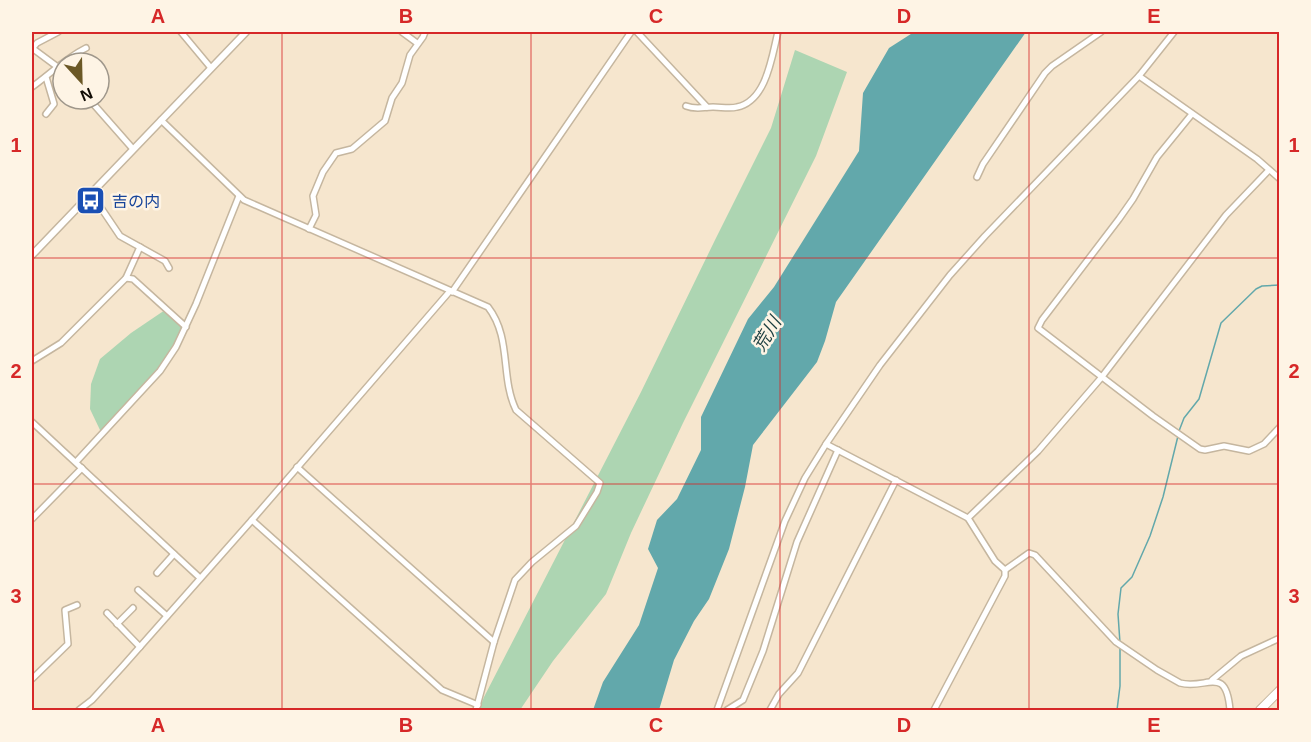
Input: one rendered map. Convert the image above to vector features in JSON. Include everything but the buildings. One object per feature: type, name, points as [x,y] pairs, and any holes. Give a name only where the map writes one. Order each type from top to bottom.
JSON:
[{"type":"main road","points":[[1260,711],[1280,690]]},
{"type":"street","points":[[51,62],[32,49],[37,43],[58,32]]},
{"type":"street","points":[[181,32],[211,68]]},
{"type":"street","points":[[32,255],[246,32]]},
{"type":"street","points":[[402,32],[417,43]]},
{"type":"street","points":[[309,229],[316,215],[313,196],[322,172],[336,153],[352,149],[386,121],[392,98],[402,82],[410,55],[425,32]]},
{"type":"street","points":[[79,711],[92,700],[140,647],[451,291],[631,32]]},
{"type":"street","points":[[637,32],[707,107]]},
{"type":"street","points":[[686,106],[695,110],[707,107],[736,108],[752,99],[764,82],[778,32]]},
{"type":"street","points":[[977,177],[983,164],[1045,73],[1101,32]]},
{"type":"street","points":[[717,711],[782,530],[805,478],[826,444],[880,365],[950,275],[1138,76],[1174,32]]},
{"type":"street","points":[[80,51],[86,48]]},
{"type":"street","points":[[32,87],[51,74]]},
{"type":"street","points":[[1138,76],[1257,159],[1280,179]]},
{"type":"street","points":[[46,77],[54,104],[46,114]]},
{"type":"street","points":[[100,111],[133,149]]},
{"type":"street","points":[[1192,114],[1156,157],[1133,199],[1038,328],[1203,450],[1224,446],[1249,451],[1264,444],[1280,427]]},
{"type":"street","points":[[161,120],[244,200],[488,307],[496,320],[505,350],[511,398],[516,410],[600,483],[576,526],[532,562],[515,580],[494,642],[477,708],[442,690],[252,520]]},
{"type":"street","points":[[968,518],[1038,451],[1102,377],[1226,215],[1269,170]]},
{"type":"street","points":[[91,193],[120,236],[165,261],[169,268]]},
{"type":"street","points":[[76,462],[160,371],[186,327],[239,196]]},
{"type":"street","points":[[32,361],[61,343],[126,278],[140,247]]},
{"type":"street","points":[[126,278],[133,279],[186,327]]},
{"type":"street","points":[[32,422],[200,578]]},
{"type":"street","points":[[826,444],[968,518],[996,561],[1005,570],[1005,576],[934,711]]},
{"type":"street","points":[[727,711],[743,700],[763,651],[797,542],[838,450]]},
{"type":"street","points":[[297,467],[494,642]]},
{"type":"street","points":[[32,519],[82,468]]},
{"type":"street","points":[[770,711],[779,694],[798,673],[896,480]]},
{"type":"street","points":[[1005,570],[1025,555],[1032,553],[1125,650],[1180,682],[1197,684],[1212,680],[1241,656],[1280,638]]},
{"type":"street","points":[[157,573],[174,554]]},
{"type":"street","points":[[138,590],[167,616]]},
{"type":"street","points":[[32,679],[68,644],[65,610],[77,605]]},
{"type":"street","points":[[117,624],[133,608]]},
{"type":"street","points":[[107,613],[140,647]]},
{"type":"street","points":[[1212,680],[1226,690],[1230,711]]},
{"type":"green space","points":[[795,50],[847,72],[816,156],[683,423],[631,533],[606,594],[553,661],[520,710],[479,710],[641,392],[771,128]]},
{"type":"green space","points":[[165,310],[184,327],[174,347],[158,372],[102,431],[100,430],[90,409],[91,384],[100,359],[131,333]]},
{"type":"water","name":"荒川","points":[[914,32],[1026,32],[836,302],[817,362],[753,445],[729,549],[709,599],[694,621],[674,660],[659,710],[593,710],[603,682],[639,625],[658,568],[648,549],[657,520],[677,499],[701,450],[701,417],[748,319],[774,287],[859,151],[863,93],[889,48]]},
{"type":"waterway","points":[[1179,431],[1184,418],[1199,399],[1221,323],[1256,289],[1262,286],[1280,285]]},
{"type":"waterway","points":[[1120,643],[1118,614],[1121,588],[1132,577],[1150,536],[1163,497],[1178,436]]},
{"type":"waterway","points":[[1117,710],[1120,686],[1120,648]]},
{"type":"place","name":"吉の内","points":[[91,201]]}]
